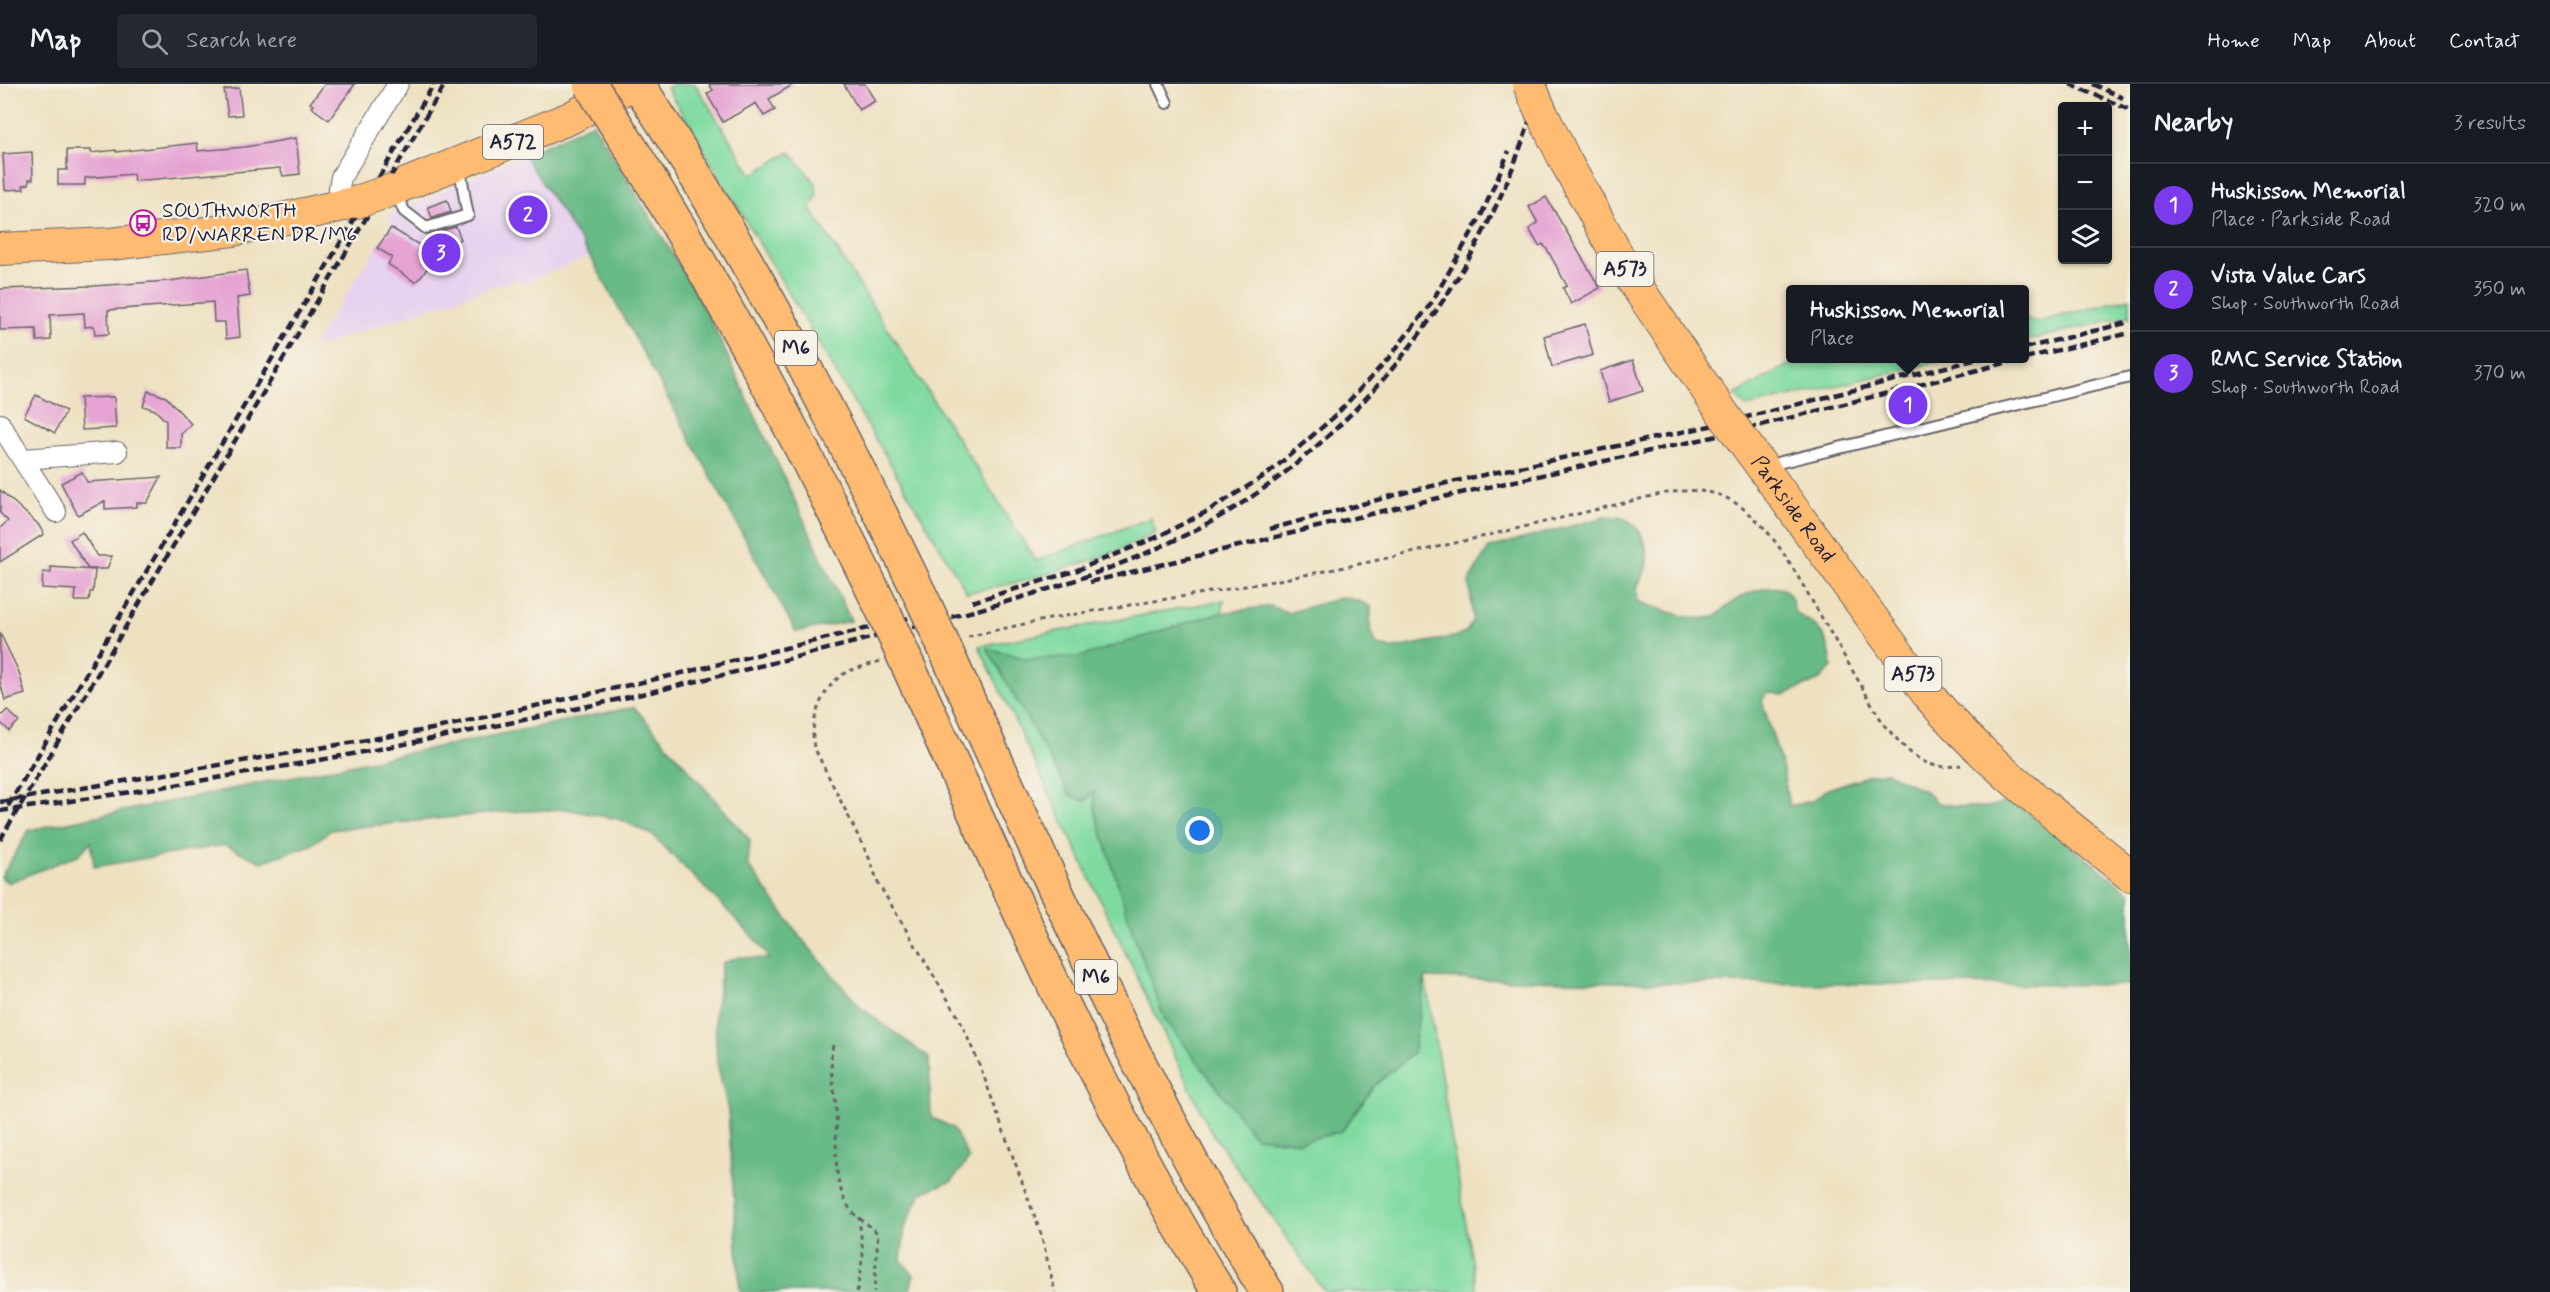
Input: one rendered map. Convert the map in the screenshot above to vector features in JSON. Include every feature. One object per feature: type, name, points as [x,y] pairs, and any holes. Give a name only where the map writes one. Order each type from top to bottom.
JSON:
[{"type":"highway","name":"M6","points":[[590,84],[667,206],[756,360],[831,503],[885,615],[893,660],[1084,1047],[1144,1162],[1219,1292]]},
{"type":"highway","name":"M6","points":[[640,90],[708,197],[800,356],[872,494],[926,605],[952,645],[1124,1035],[1183,1148],[1267,1292]]},
{"type":"main road","name":"Parkside Road","points":[[1529,84],[1566,162],[1625,268],[1731,425],[1929,696],[1979,751],[2130,875]]},
{"type":"main road","name":"A572","points":[[0,249],[110,244],[233,230],[349,204],[459,165],[640,90]]},
{"type":"street","points":[[349,204],[339,188],[341,177],[398,84]]},
{"type":"street","points":[[0,424],[56,512]]},
{"type":"street","points":[[23,459],[117,452]]},
{"type":"lane","points":[[1158,84],[1167,103]]},
{"type":"lane","points":[[392,190],[404,211],[426,228],[468,214],[459,165]]},
{"type":"lane","points":[[1762,467],[2130,377]]},
{"type":"path","points":[[952,645],[1046,618],[1191,597],[1291,578],[1465,541],[1652,496],[1695,490],[1731,500],[1750,513],[1781,550],[1884,725],[1904,748],[1927,764],[1943,768],[1970,762],[1979,751]]},
{"type":"path","points":[[893,660],[849,672],[839,678],[824,696],[813,719],[811,733],[813,747],[871,862],[878,883],[959,1018],[980,1066],[1041,1234],[1055,1292]]},
{"type":"path","points":[[833,1045],[830,1061],[834,1076],[837,1112],[836,1164],[840,1189],[851,1210],[870,1224],[878,1234],[874,1292]]},
{"type":"path","points":[[857,1292],[863,1254],[859,1217]]},
{"type":"shaded area","points":[[524,155],[590,256],[521,284],[519,278],[311,348],[390,227],[390,214]]},
{"type":"green space","points":[[673,84],[695,84],[752,175],[790,152],[816,184],[817,196],[810,208],[1036,561],[1151,518],[1156,533],[1106,556],[1024,581],[967,593],[667,88]]},
{"type":"green space","points":[[593,123],[704,306],[851,621],[796,632],[590,256],[524,155]]},
{"type":"green space","points":[[2130,298],[2130,316],[2029,340],[2029,319],[2038,322]]},
{"type":"green space","points":[[1792,363],[1933,363],[1746,407],[1735,395]]},
{"type":"green space","points":[[1608,516],[1620,517],[1629,521],[1640,532],[1644,540],[1647,564],[1637,589],[1639,602],[1682,616],[1707,618],[1718,614],[1746,594],[1763,589],[1779,588],[1790,595],[1795,613],[1812,623],[1823,634],[1829,648],[1832,667],[1820,680],[1783,695],[1767,692],[1762,701],[1783,770],[1789,806],[1812,801],[1828,789],[1886,772],[1925,791],[1937,803],[1963,807],[1987,807],[2012,801],[2130,892],[2130,985],[1665,983],[1425,978],[1413,1053],[1374,1086],[1342,1131],[1301,1142],[1255,1137],[1164,1018],[1133,933],[1095,810],[1094,792],[1085,801],[1070,795],[987,648],[1028,659],[1080,657],[1214,614],[1271,606],[1287,613],[1344,597],[1371,607],[1370,627],[1376,644],[1390,649],[1454,637],[1467,631],[1473,619],[1469,581],[1489,548]]},
{"type":"green space","points":[[1224,600],[1218,647],[1425,978],[1477,1292],[1325,1292],[1210,1130],[979,646]]},
{"type":"green space","points":[[634,707],[750,840],[748,865],[801,938],[860,1007],[929,1058],[931,1117],[953,1128],[969,1159],[952,1181],[921,1193],[905,1227],[901,1260],[914,1275],[909,1292],[740,1292],[728,1110],[717,1063],[715,1014],[722,963],[739,957],[769,959],[759,944],[652,835],[622,820],[565,809],[493,813],[331,830],[311,845],[261,862],[225,845],[94,867],[91,842],[78,855],[8,883],[1,877],[29,830]]},
{"type":"building","points":[[325,84],[355,84],[329,120],[311,107],[313,105],[310,103]]},
{"type":"building","points":[[709,84],[794,84],[769,99],[775,110],[764,116],[756,103],[723,122],[707,94],[713,90]]},
{"type":"building","points":[[844,84],[865,84],[875,101],[859,110]]},
{"type":"building","points":[[239,88],[242,115],[228,116],[224,90]]},
{"type":"building","points":[[296,138],[300,174],[283,176],[280,168],[134,181],[133,174],[85,178],[85,185],[58,185],[58,170],[67,170],[67,150],[91,150],[91,153],[116,150],[116,152],[197,143],[198,151],[245,147]]},
{"type":"building","points":[[32,152],[33,179],[29,179],[29,184],[23,185],[24,189],[5,190],[3,154]]},
{"type":"building","points":[[1546,197],[1600,288],[1571,304],[1563,288],[1567,286],[1548,251],[1543,244],[1539,246],[1529,229],[1538,223],[1529,207]]},
{"type":"building","points":[[447,200],[451,212],[432,218],[428,207]]},
{"type":"building","points":[[456,227],[461,239],[441,246],[437,232]]},
{"type":"building","points":[[391,228],[436,255],[422,276],[415,282],[388,264],[392,257],[377,248]]},
{"type":"building","points":[[246,270],[250,296],[237,298],[240,337],[226,339],[225,322],[214,322],[213,302],[108,310],[109,334],[95,335],[94,326],[85,327],[84,313],[50,315],[51,340],[37,341],[36,329],[0,330],[0,289],[169,281]]},
{"type":"building","points":[[1585,324],[1593,355],[1552,367],[1544,336]]},
{"type":"building","points":[[1633,360],[1643,391],[1609,402],[1600,371]]},
{"type":"building","points":[[148,391],[166,397],[191,424],[181,434],[181,448],[166,448],[166,421],[155,410],[143,406]]},
{"type":"building","points":[[36,395],[66,411],[55,433],[24,416]]},
{"type":"building","points":[[114,397],[116,428],[82,430],[80,398]]},
{"type":"building","points":[[82,472],[87,482],[161,477],[147,503],[137,503],[137,507],[105,509],[105,501],[78,515],[61,483]]},
{"type":"building","points":[[0,490],[38,524],[44,534],[0,562],[0,528],[8,521],[0,513]]},
{"type":"building","points":[[82,532],[97,556],[112,556],[107,569],[88,569],[70,540]]},
{"type":"building","points":[[51,567],[95,570],[93,592],[90,592],[89,601],[75,601],[76,590],[42,588],[43,572],[51,573]]},
{"type":"building","points":[[0,633],[19,672],[25,694],[5,700],[0,682]]},
{"type":"building","points":[[7,710],[19,721],[9,731],[0,722],[0,717]]},
{"type":"railway","points":[[8,806],[434,84]]},
{"type":"railway","points":[[0,840],[445,84]]},
{"type":"railway","points":[[0,811],[107,796],[320,760],[637,695],[847,644],[1015,599],[1071,582],[1180,538],[1230,510],[1278,478],[1324,440],[1367,397],[1406,352],[1442,303],[1473,251],[1500,197],[1522,141],[1540,84]]},
{"type":"railway","points":[[2070,84],[2130,110]]},
{"type":"railway","points":[[2093,84],[2123,98]]},
{"type":"railway","points":[[972,602],[1075,571],[1155,538],[1208,511],[1269,473],[1334,417],[1387,360],[1430,305],[1481,216],[1509,151]]},
{"type":"railway","points":[[2029,347],[2130,322]]},
{"type":"railway","points":[[2029,357],[2130,333]]},
{"type":"railway","points":[[1270,529],[1414,490],[1719,424],[1962,363]]},
{"type":"railway","points":[[1090,582],[1416,503],[1722,435],[2005,363]]},
{"type":"railway","points":[[0,802],[432,729],[674,675],[934,612]]},
{"type":"place","name":"Vista Value Cars","points":[[528,215]]},
{"type":"place","name":"SOUTHWORTH RD/WARREN DR/M6","points":[[143,223]]},
{"type":"place","name":"RMC Service Station","points":[[441,253]]},
{"type":"place","name":"Huskisson Memorial","points":[[1908,405]]}]
